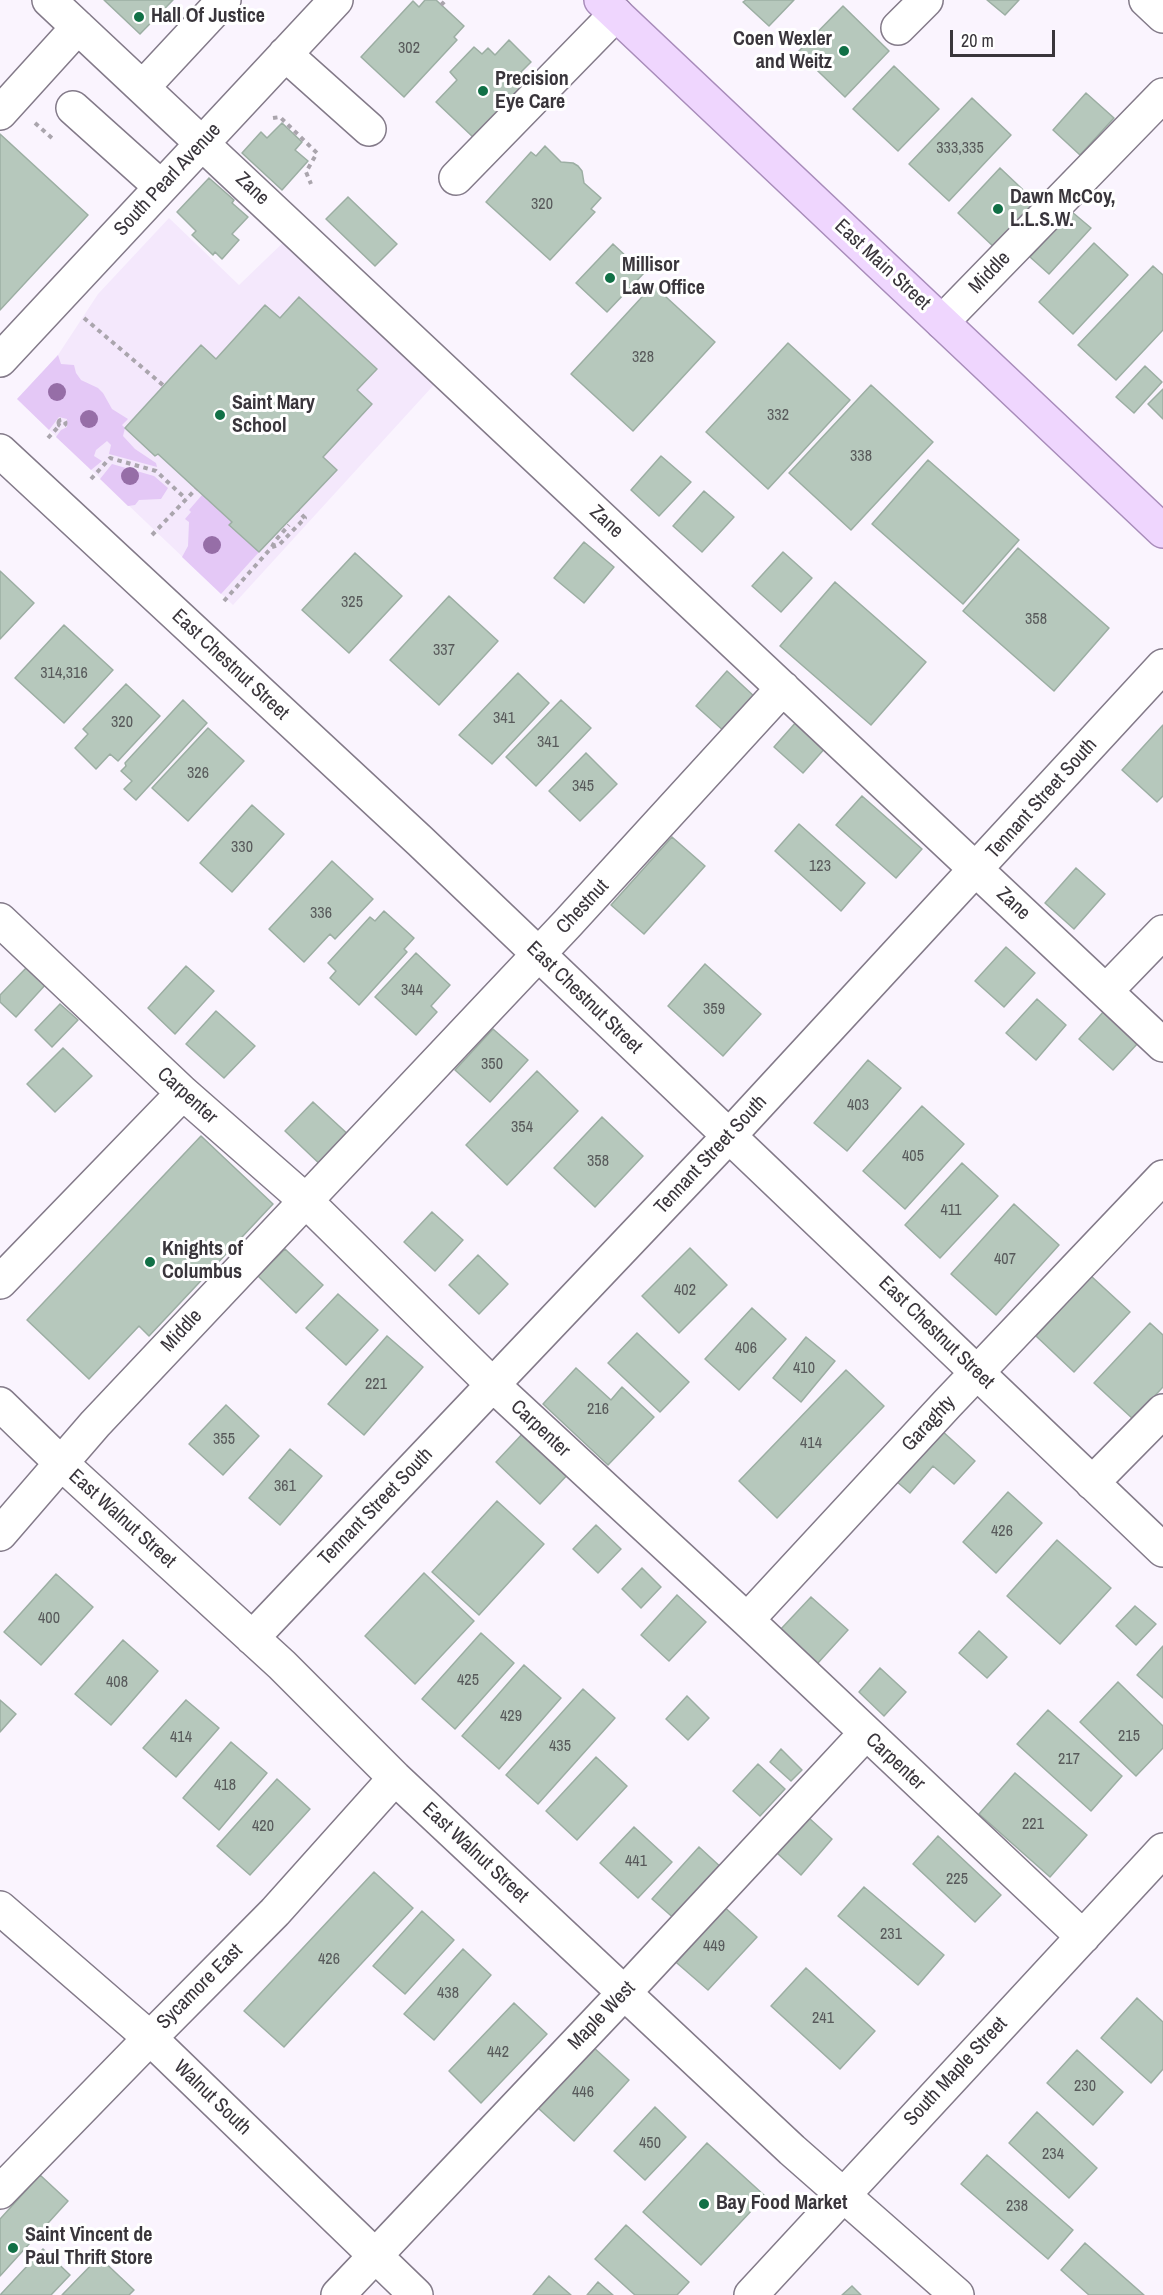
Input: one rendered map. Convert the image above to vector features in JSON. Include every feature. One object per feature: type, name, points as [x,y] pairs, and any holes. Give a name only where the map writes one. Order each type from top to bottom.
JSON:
[{"type":"main road","name":"East Main Street","points":[[608,7],[1163,531]]},
{"type":"street","name":"Zane","points":[[49,0],[1163,1045]]},
{"type":"street","points":[[143,87],[224,0]]},
{"type":"street","name":"South Pearl Avenue","points":[[0,360],[336,0]]},
{"type":"street","points":[[898,28],[926,0]]},
{"type":"street","points":[[1146,0],[1163,16]]},
{"type":"street","points":[[456,178],[608,7]]},
{"type":"street","points":[[0,113],[78,27]]},
{"type":"street","points":[[285,54],[369,129]]},
{"type":"street","name":"Middle","points":[[942,322],[1163,95]]},
{"type":"street","points":[[73,108],[161,187]]},
{"type":"street","name":"East Chestnut Street","points":[[0,452],[420,841],[1163,1550]]},
{"type":"street","name":"Tennant Street South","points":[[252,1638],[729,1137],[1163,666]]},
{"type":"street","name":"Chestnut","points":[[304,1200],[538,954],[783,688]]},
{"type":"street","name":"Carpenter","points":[[0,920],[183,1092],[304,1200],[493,1385],[747,1620],[865,1734],[1083,1937]]},
{"type":"street","points":[[1106,991],[1163,932]]},
{"type":"street","points":[[0,1282],[183,1092]]},
{"type":"street","name":"Garaghty","points":[[747,1620],[1163,1177]]},
{"type":"street","name":"Middle","points":[[0,1534],[95,1424],[304,1200]]},
{"type":"street","name":"East Walnut Street","points":[[0,1404],[252,1638],[395,1778],[624,1993],[842,2194],[957,2295]]},
{"type":"street","points":[[1092,1483],[1163,1411]]},
{"type":"street","name":"Maple West","points":[[338,2295],[865,1734]]},
{"type":"street","name":"Sycamore East","points":[[0,2192],[275,1912],[395,1778]]},
{"type":"street","name":"South Maple Street","points":[[751,2295],[842,2194],[1163,1850]]},
{"type":"street","name":"Walnut South","points":[[0,1908],[150,2038],[416,2295]]},
{"type":"path","points":[[441,5],[446,0]]},
{"type":"path","points":[[265,124],[274,117],[280,117],[317,153],[306,172],[311,184]]},
{"type":"path","points":[[37,125],[46,134]]},
{"type":"path","points":[[79,314],[164,386]]},
{"type":"path","points":[[48,438],[59,426]]},
{"type":"path","points":[[91,479],[110,458],[156,471],[186,499]]},
{"type":"path","points":[[152,535],[196,489]]},
{"type":"path","points":[[272,547],[279,545],[304,518],[298,511]]},
{"type":"path","points":[[224,601],[289,525]]},
{"type":"shaded area","name":"Saint Mary School","points":[[169,218],[239,285],[292,234],[442,376],[233,605],[17,399],[58,355],[98,294]]},
{"type":"shaded area","points":[[58,355],[61,364],[74,365],[81,380],[98,388],[112,409],[128,419],[122,425],[125,428],[123,436],[135,449],[156,463],[157,467],[109,454],[111,445],[107,441],[96,450],[94,456],[102,461],[91,470],[56,437],[61,430],[67,427],[67,419],[59,417],[49,430],[17,399]]},
{"type":"shaded area","points":[[112,464],[154,476],[168,488],[161,499],[139,500],[135,505],[128,506],[100,479]]},
{"type":"shaded area","points":[[202,495],[232,522],[229,526],[259,552],[221,594],[182,557],[188,546],[189,522],[185,519],[191,512],[189,510]]},
{"type":"building","name":"Hall Of Justice","points":[[104,0],[173,0],[140,34]]},
{"type":"building","points":[[425,0],[436,0],[464,26],[454,37],[457,40],[404,97],[361,57],[413,1],[419,7]]},
{"type":"building","points":[[746,0],[794,0],[769,26],[743,2]]},
{"type":"building","points":[[987,0],[1019,0],[1005,15]]},
{"type":"building","name":"Coen Wexler and Weitz","points":[[843,6],[889,51],[845,97],[798,52]]},
{"type":"building","name":"Precision Eye Care","points":[[509,40],[531,62],[521,72],[529,79],[474,138],[436,102],[457,80],[450,72],[474,47],[482,54],[488,48],[495,55]]},
{"type":"building","points":[[894,66],[939,109],[898,151],[853,109]]},
{"type":"building","points":[[1086,93],[1114,118],[1080,155],[1053,130]]},
{"type":"building","points":[[972,98],[1011,135],[949,201],[909,164]]},
{"type":"building","points":[[282,123],[302,142],[295,150],[308,161],[282,190],[242,153],[261,132],[267,138]]},
{"type":"building","points":[[0,134],[88,215],[0,310]]},
{"type":"building","points":[[545,146],[561,162],[578,166],[582,171],[584,183],[601,198],[591,209],[595,212],[550,260],[486,202],[531,152],[536,156]]},
{"type":"building","name":"Dawn McCoy, L.L.S.W.","points":[[1000,168],[1038,204],[996,249],[958,213]]},
{"type":"building","points":[[209,178],[234,200],[232,203],[248,217],[232,234],[239,240],[222,259],[215,252],[213,255],[192,235],[196,231],[177,212]]},
{"type":"building","points":[[348,197],[397,244],[375,266],[326,219]]},
{"type":"building","points":[[1072,212],[1091,228],[1049,274],[1030,257]]},
{"type":"building","points":[[1094,243],[1128,275],[1073,334],[1039,302]]},
{"type":"building","name":"Millisor Law Office","points":[[613,244],[644,273],[607,312],[576,283]]},
{"type":"building","points":[[1153,266],[1163,275],[1163,330],[1116,380],[1078,345]]},
{"type":"building","points":[[653,285],[715,342],[633,431],[571,374]]},
{"type":"building","points":[[299,297],[377,369],[357,390],[372,404],[323,457],[337,470],[259,552],[229,525],[232,522],[158,454],[155,456],[125,428],[201,345],[216,359],[265,305],[280,318]]},
{"type":"building","points":[[788,343],[850,400],[768,489],[706,432]]},
{"type":"building","points":[[1145,366],[1162,382],[1134,413],[1116,397]]},
{"type":"building","points":[[871,385],[933,442],[851,530],[789,473]]},
{"type":"building","points":[[1163,389],[1163,419],[1148,404]]},
{"type":"building","points":[[661,456],[691,482],[659,516],[631,490]]},
{"type":"building","points":[[928,460],[1019,540],[963,604],[872,524]]},
{"type":"building","points":[[704,491],[734,517],[702,552],[673,526]]},
{"type":"building","points":[[584,542],[614,567],[584,603],[554,578]]},
{"type":"building","points":[[1018,548],[1109,628],[1054,691],[963,611]]},
{"type":"building","points":[[783,552],[812,578],[781,612],[752,586]]},
{"type":"building","points":[[355,553],[402,596],[349,653],[302,610]]},
{"type":"building","points":[[0,571],[34,603],[0,639]]},
{"type":"building","points":[[835,582],[926,662],[871,725],[780,646]]},
{"type":"building","points":[[449,596],[498,641],[439,705],[390,660]]},
{"type":"building","points":[[64,625],[113,670],[64,723],[15,678]]},
{"type":"building","points":[[727,671],[756,698],[725,732],[696,706]]},
{"type":"building","points":[[518,673],[549,703],[492,764],[459,735]]},
{"type":"building","points":[[126,684],[160,716],[118,761],[110,754],[96,769],[75,748],[88,734],[83,729]]},
{"type":"building","points":[[183,700],[207,723],[136,800],[124,789],[132,781],[121,771],[126,766],[125,763]]},
{"type":"building","points":[[561,700],[591,728],[536,786],[506,757]]},
{"type":"building","points":[[805,712],[834,738],[803,773],[774,747]]},
{"type":"building","points":[[1163,725],[1163,796],[1157,802],[1122,770]]},
{"type":"building","points":[[208,728],[244,761],[188,821],[152,788]]},
{"type":"building","points":[[586,753],[617,784],[580,821],[549,791]]},
{"type":"building","points":[[862,796],[922,849],[896,878],[836,825]]},
{"type":"building","points":[[252,805],[284,834],[232,892],[200,863]]},
{"type":"building","points":[[799,824],[865,883],[841,911],[775,851]]},
{"type":"building","points":[[672,837],[705,866],[644,934],[611,905]]},
{"type":"building","points":[[332,861],[373,899],[335,939],[330,934],[304,962],[269,929]]},
{"type":"building","points":[[1076,868],[1105,894],[1074,929],[1045,903]]},
{"type":"building","points":[[384,911],[414,938],[404,949],[407,952],[359,1005],[330,978],[336,971],[328,963],[370,917],[375,921]]},
{"type":"building","points":[[1006,947],[1035,973],[1004,1007],[975,981]]},
{"type":"building","points":[[416,953],[450,985],[431,1006],[437,1012],[416,1035],[375,997]]},
{"type":"building","points":[[705,964],[761,1014],[723,1056],[668,1006]]},
{"type":"building","points":[[28,966],[47,983],[16,1017],[0,1002],[0,995]]},
{"type":"building","points":[[186,966],[214,991],[175,1034],[148,1008]]},
{"type":"building","points":[[1037,999],[1066,1025],[1036,1060],[1006,1033]]},
{"type":"building","points":[[60,1004],[78,1020],[52,1047],[35,1030]]},
{"type":"building","points":[[1105,1010],[1139,1042],[1113,1070],[1079,1039]]},
{"type":"building","points":[[216,1011],[255,1046],[224,1078],[186,1044]]},
{"type":"building","points":[[493,1029],[528,1060],[490,1102],[455,1070]]},
{"type":"building","points":[[63,1048],[92,1076],[55,1112],[27,1084]]},
{"type":"building","points":[[868,1060],[901,1088],[847,1151],[814,1123]]},
{"type":"building","points":[[537,1071],[578,1111],[507,1185],[466,1145]]},
{"type":"building","points":[[313,1102],[352,1138],[324,1168],[285,1131]]},
{"type":"building","points":[[922,1106],[964,1144],[905,1209],[863,1171]]},
{"type":"building","points":[[602,1117],[643,1156],[595,1207],[554,1168]]},
{"type":"building","name":"Knights of Columbus","points":[[201,1136],[273,1204],[149,1336],[139,1326],[89,1379],[27,1320]]},
{"type":"building","points":[[962,1163],[998,1196],[940,1258],[905,1225]]},
{"type":"building","points":[[1014,1204],[1059,1245],[996,1315],[951,1274]]},
{"type":"building","points":[[432,1212],[463,1240],[435,1271],[404,1242]]},
{"type":"building","points":[[690,1248],[727,1285],[679,1333],[642,1296]]},
{"type":"building","points":[[285,1249],[323,1285],[296,1313],[258,1276]]},
{"type":"building","points":[[478,1255],[508,1284],[479,1314],[449,1285]]},
{"type":"building","points":[[1091,1276],[1130,1312],[1074,1372],[1036,1336]]},
{"type":"building","points":[[338,1294],[378,1330],[346,1365],[306,1328]]},
{"type":"building","points":[[752,1308],[786,1339],[739,1390],[705,1359]]},
{"type":"building","points":[[1150,1323],[1163,1335],[1163,1387],[1133,1419],[1094,1383]]},
{"type":"building","points":[[637,1333],[689,1382],[660,1412],[608,1363]]},
{"type":"building","points":[[387,1336],[423,1367],[364,1435],[328,1404]]},
{"type":"building","points":[[806,1337],[835,1361],[801,1402],[773,1378]]},
{"type":"building","points":[[576,1368],[611,1400],[622,1387],[654,1417],[608,1465],[543,1404]]},
{"type":"building","points":[[846,1370],[884,1406],[777,1518],[739,1481]]},
{"type":"building","points":[[226,1405],[259,1436],[223,1475],[189,1444]]},
{"type":"building","points":[[526,1430],[571,1471],[540,1504],[496,1462]]},
{"type":"building","points":[[941,1430],[975,1461],[954,1484],[933,1466],[910,1493],[896,1481]]},
{"type":"building","points":[[290,1449],[322,1476],[280,1525],[249,1498]]},
{"type":"building","points":[[1008,1492],[1042,1523],[996,1573],[963,1542]]},
{"type":"building","points":[[497,1501],[544,1544],[479,1615],[432,1572]]},
{"type":"building","points":[[596,1525],[621,1549],[598,1573],[573,1549]]},
{"type":"building","points":[[1057,1540],[1111,1588],[1060,1644],[1007,1596]]},
{"type":"building","points":[[642,1568],[661,1587],[641,1608],[622,1589]]},
{"type":"building","points":[[424,1573],[474,1621],[415,1684],[365,1636]]},
{"type":"building","points":[[56,1574],[93,1607],[41,1665],[4,1632]]},
{"type":"building","points":[[677,1595],[706,1622],[669,1661],[641,1635]]},
{"type":"building","points":[[811,1597],[848,1630],[817,1664],[780,1630]]},
{"type":"building","points":[[1135,1606],[1156,1624],[1136,1645],[1116,1626]]},
{"type":"building","points":[[979,1631],[1007,1657],[987,1678],[959,1653]]},
{"type":"building","points":[[481,1633],[514,1663],[455,1729],[422,1699]]},
{"type":"building","points":[[123,1640],[158,1671],[111,1725],[75,1694]]},
{"type":"building","points":[[1163,1646],[1163,1698],[1137,1675]]},
{"type":"building","points":[[524,1665],[561,1698],[499,1769],[462,1736]]},
{"type":"building","points":[[880,1668],[906,1692],[884,1716],[859,1692]]},
{"type":"building","points":[[1118,1682],[1163,1726],[1163,1748],[1136,1776],[1080,1722]]},
{"type":"building","points":[[583,1689],[615,1718],[538,1804],[506,1775]]},
{"type":"building","points":[[687,1696],[709,1718],[688,1740],[666,1719]]},
{"type":"building","points":[[0,1700],[16,1714],[0,1732]]},
{"type":"building","points":[[186,1700],[219,1728],[176,1777],[143,1748]]},
{"type":"building","points":[[1048,1710],[1122,1776],[1091,1811],[1017,1744]]},
{"type":"building","points":[[231,1742],[267,1773],[219,1830],[183,1798]]},
{"type":"building","points":[[781,1749],[802,1770],[791,1781],[770,1762]]},
{"type":"building","points":[[596,1757],[627,1786],[577,1840],[546,1811]]},
{"type":"building","points":[[758,1764],[785,1789],[760,1816],[733,1791]]},
{"type":"building","points":[[1015,1773],[1087,1835],[1050,1877],[979,1814]]},
{"type":"building","points":[[277,1779],[310,1809],[250,1875],[217,1846]]},
{"type":"building","points":[[809,1818],[832,1839],[801,1875],[777,1853]]},
{"type":"building","points":[[634,1827],[672,1862],[638,1898],[600,1863]]},
{"type":"building","points":[[938,1836],[1001,1895],[975,1922],[913,1864]]},
{"type":"building","points":[[699,1847],[724,1870],[677,1921],[652,1899]]},
{"type":"building","points":[[374,1872],[413,1908],[284,2047],[244,2011]]},
{"type":"building","points":[[864,1887],[944,1955],[918,1985],[838,1916]]},
{"type":"building","points":[[720,1903],[757,1937],[708,1990],[670,1957]]},
{"type":"building","points":[[422,1911],[454,1940],[405,1994],[373,1966]]},
{"type":"building","points":[[463,1949],[491,1975],[434,2040],[404,2014]]},
{"type":"building","points":[[806,1968],[875,2031],[840,2069],[771,2006]]},
{"type":"building","points":[[1137,1998],[1163,2022],[1163,2069],[1151,2083],[1101,2038]]},
{"type":"building","points":[[514,2003],[547,2034],[481,2103],[449,2071]]},
{"type":"building","points":[[592,2046],[629,2080],[574,2141],[537,2107]]},
{"type":"building","points":[[1077,2050],[1123,2092],[1093,2125],[1047,2083]]},
{"type":"building","points":[[655,2107],[686,2137],[645,2180],[614,2151]]},
{"type":"building","points":[[1037,2112],[1097,2168],[1069,2198],[1009,2143]]},
{"type":"building","name":"Bay Food Market","points":[[707,2143],[765,2196],[701,2265],[643,2212]]},
{"type":"building","points":[[987,2155],[1073,2230],[1048,2259],[961,2184]]},
{"type":"building","name":"Saint Vincent de Paul Thrift Store","points":[[40,2175],[68,2201],[0,2276],[0,2219]]},
{"type":"building","points":[[626,2225],[689,2282],[677,2295],[635,2295],[595,2259]]},
{"type":"building","points":[[1085,2243],[1144,2295],[1089,2295],[1061,2270]]},
{"type":"building","points":[[43,2249],[70,2275],[51,2295],[0,2295]]},
{"type":"building","points":[[99,2257],[134,2290],[129,2295],[62,2295]]},
{"type":"building","points":[[549,2276],[571,2295],[533,2295]]},
{"type":"building","points":[[598,2282],[613,2295],[587,2295]]},
{"type":"building","points":[[852,2286],[861,2295],[842,2295]]},
{"type":"place","name":"Hall Of Justice","points":[[139,17]]},
{"type":"place","name":"Coen Wexler and Weitz","points":[[844,51]]},
{"type":"place","name":"Precision Eye Care","points":[[483,91]]},
{"type":"place","name":"Dawn McCoy, L.L.S.W.","points":[[998,209]]},
{"type":"place","name":"Millisor Law Office","points":[[610,278]]},
{"type":"place","name":"Saint Mary School","points":[[220,415]]},
{"type":"place","name":"Knights of Columbus","points":[[150,1262]]},
{"type":"place","name":"Bay Food Market","points":[[704,2204]]},
{"type":"place","name":"Saint Vincent de Paul Thrift Store","points":[[13,2248]]}]
